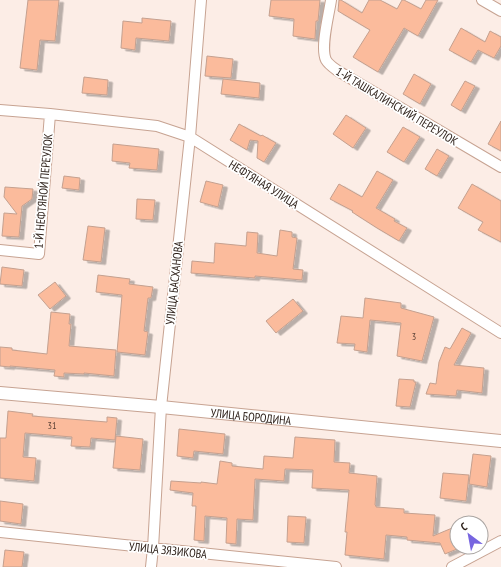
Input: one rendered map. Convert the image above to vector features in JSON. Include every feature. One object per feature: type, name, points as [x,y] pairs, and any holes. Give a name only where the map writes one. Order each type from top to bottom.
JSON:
[{"type":"street","name":"УЛИЦА БАСХАНОВА","points":[[151,567],[154,548],[161,407],[190,137],[201,0]]},
{"type":"street","name":"1-Й ТАШКАЛИНСКИЙ ПЕРЕУЛОК","points":[[331,0],[324,43],[324,52],[327,61],[331,66],[501,167]]},
{"type":"street","points":[[482,0],[501,11]]},
{"type":"street","name":"НЕФТЯНАЯ УЛИЦА","points":[[0,110],[157,126],[190,137],[501,333]]},
{"type":"street","name":"1-Й НЕФТЯНОЙ ПЕРЕУЛОК","points":[[0,250],[39,254],[50,114]]},
{"type":"street","name":"УЛИЦА БОРОДИНА","points":[[0,393],[161,407],[501,441]]},
{"type":"street","name":"УЛИЦА ЗЯЗИКОВА","points":[[0,532],[336,567]]},
{"type":"street","points":[[452,567],[501,541]]},
{"type":"building","points":[[28,0],[59,0],[55,41],[40,40],[37,70],[20,68]]},
{"type":"building","points":[[271,0],[320,0],[318,21],[316,21],[315,39],[293,36],[294,19],[269,16]]},
{"type":"building","points":[[339,0],[362,13],[369,0],[380,0],[397,9],[402,0],[404,0],[421,9],[426,0],[438,0],[418,36],[404,28],[378,72],[353,57],[370,30],[338,11]]},
{"type":"building","points":[[142,18],[171,21],[169,41],[136,38],[135,50],[121,48],[123,21],[142,23]]},
{"type":"building","points":[[461,28],[485,42],[490,31],[501,37],[501,46],[494,58],[478,50],[471,62],[449,50]]},
{"type":"building","points":[[207,56],[233,59],[231,78],[205,76]]},
{"type":"building","points":[[414,74],[431,84],[420,104],[403,94]]},
{"type":"building","points":[[84,77],[108,80],[107,95],[82,93]]},
{"type":"building","points":[[223,79],[260,83],[259,98],[221,94]]},
{"type":"building","points":[[465,81],[475,86],[461,111],[451,105]]},
{"type":"building","points":[[346,115],[366,128],[353,148],[333,134]]},
{"type":"building","points":[[501,121],[501,151],[488,144]]},
{"type":"building","points":[[239,124],[276,143],[264,162],[257,158],[258,141],[250,140],[247,150],[230,140]]},
{"type":"building","points":[[403,127],[420,137],[404,162],[387,152]]},
{"type":"building","points":[[113,144],[159,149],[157,170],[129,168],[130,163],[112,161]]},
{"type":"building","points":[[437,149],[449,156],[437,176],[425,169]]},
{"type":"building","points":[[377,171],[393,180],[376,208],[407,228],[399,241],[352,212],[353,211],[330,199],[339,184],[362,197]]},
{"type":"building","points":[[64,176],[80,178],[79,190],[62,188]]},
{"type":"building","points":[[206,181],[223,185],[218,207],[200,202]]},
{"type":"building","points":[[472,184],[501,201],[501,242],[478,230],[483,222],[458,208]]},
{"type":"building","points":[[5,187],[33,189],[32,199],[22,206],[19,237],[2,236],[4,213],[17,214],[4,197]]},
{"type":"building","points":[[137,199],[155,200],[153,220],[136,219]]},
{"type":"building","points":[[88,226],[105,228],[101,262],[83,260]]},
{"type":"building","points":[[280,230],[292,232],[292,237],[297,238],[293,269],[303,270],[302,280],[191,273],[192,261],[214,263],[215,243],[246,246],[247,232],[258,233],[257,253],[277,256]]},
{"type":"building","points":[[2,267],[24,270],[22,286],[0,284]]},
{"type":"building","points":[[98,275],[130,279],[129,284],[153,287],[151,298],[148,298],[144,331],[148,332],[145,355],[117,352],[122,295],[96,292]]},
{"type":"building","points":[[55,282],[66,296],[50,309],[38,295]]},
{"type":"building","points":[[365,298],[401,303],[401,308],[434,317],[422,361],[397,356],[401,323],[370,320],[367,352],[354,350],[355,344],[337,343],[341,316],[363,318]]},
{"type":"building","points":[[293,299],[303,311],[276,333],[266,321]]},
{"type":"building","points":[[51,312],[70,314],[69,324],[71,324],[69,346],[116,350],[114,376],[64,373],[64,377],[54,376],[55,370],[0,366],[0,347],[47,354]]},
{"type":"building","points":[[462,328],[471,333],[454,365],[484,368],[482,393],[457,390],[456,396],[426,394],[430,383],[436,384],[439,362],[445,347],[450,349]]},
{"type":"building","points":[[399,379],[414,380],[414,382],[416,382],[410,407],[396,406]]},
{"type":"building","points":[[8,411],[33,414],[32,416],[107,422],[107,417],[117,418],[115,440],[91,438],[90,447],[71,446],[72,437],[25,433],[23,457],[36,458],[34,481],[0,478],[0,438],[6,438]]},
{"type":"building","points":[[179,429],[225,434],[223,454],[194,451],[193,458],[177,456]]},
{"type":"building","points":[[116,436],[143,439],[140,470],[113,468]]},
{"type":"building","points":[[295,437],[335,440],[334,462],[350,463],[349,473],[377,476],[376,507],[404,509],[404,513],[435,515],[433,536],[449,529],[449,552],[445,554],[440,543],[407,540],[407,537],[386,535],[384,559],[345,555],[347,532],[345,532],[349,490],[312,488],[313,470],[285,469],[284,481],[255,479],[253,520],[237,519],[236,544],[226,543],[227,518],[205,516],[204,541],[194,540],[196,506],[192,506],[193,493],[170,490],[171,481],[217,484],[220,461],[232,463],[232,466],[263,469],[264,456],[293,458]]},
{"type":"building","points":[[473,454],[491,456],[487,487],[469,484]]},
{"type":"building","points":[[443,473],[469,475],[466,501],[440,498]]},
{"type":"building","points":[[0,501],[23,504],[21,524],[0,521]]},
{"type":"building","points":[[288,516],[306,517],[304,543],[287,542]]},
{"type":"building","points":[[5,550],[24,552],[22,567],[3,567]]}]
